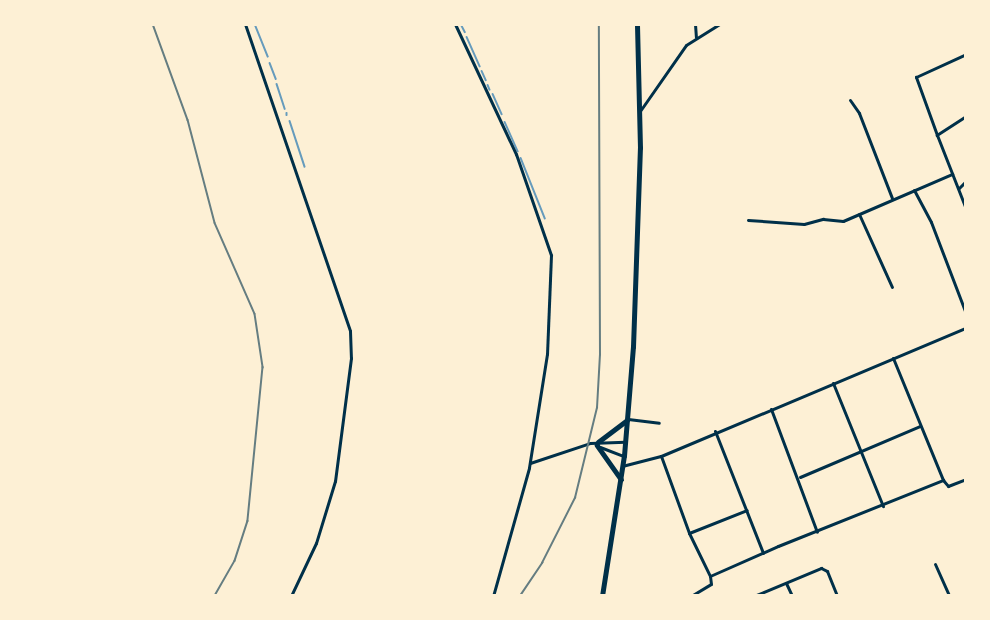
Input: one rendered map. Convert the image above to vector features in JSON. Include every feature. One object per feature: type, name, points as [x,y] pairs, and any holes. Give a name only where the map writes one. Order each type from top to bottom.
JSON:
[{"type":"main road","points":[[602,596],[624,456],[637,277],[639,112],[637,24]]},
{"type":"main road","points":[[621,479],[596,443],[628,419]]},
{"type":"street","points":[[245,24],[350,331],[351,358],[335,481],[316,543],[291,596]]},
{"type":"street","points":[[455,24],[516,154],[551,255],[547,354],[530,463],[493,596]]},
{"type":"street","points":[[695,24],[696,37]]},
{"type":"street","points":[[639,112],[671,62],[696,37],[720,24]]},
{"type":"street","points":[[966,54],[916,77],[966,209]]},
{"type":"street","points":[[850,100],[892,198]]},
{"type":"street","points":[[937,135],[966,116]]},
{"type":"street","points":[[748,220],[804,225],[823,219],[843,221],[952,174]]},
{"type":"street","points":[[958,188],[966,181]]},
{"type":"street","points":[[914,190],[931,222],[965,311]]},
{"type":"street","points":[[859,214],[892,287]]},
{"type":"street","points":[[622,466],[662,456],[715,431],[966,328]]},
{"type":"street","points":[[893,358],[942,480],[948,486],[966,479]]},
{"type":"street","points":[[833,383],[884,506]]},
{"type":"street","points":[[771,409],[800,477],[817,532]]},
{"type":"street","points":[[628,419],[660,423]]},
{"type":"street","points":[[800,477],[863,453],[920,426]]},
{"type":"street","points":[[715,431],[763,553]]},
{"type":"street","points":[[530,463],[596,443],[625,442]]},
{"type":"street","points":[[596,443],[624,456]]},
{"type":"street","points":[[662,456],[689,533],[711,576],[711,584],[691,596]]},
{"type":"street","points":[[711,576],[942,480]]},
{"type":"street","points":[[689,533],[747,510]]},
{"type":"street","points":[[935,564],[949,596]]},
{"type":"street","points":[[754,596],[821,568],[827,571],[837,596]]},
{"type":"street","points":[[786,583],[792,596]]},
{"type":"waterway","points":[[255,24],[268,57]]},
{"type":"waterway","points":[[461,24],[465,32]]},
{"type":"waterway","points":[[467,37],[480,66]]},
{"type":"waterway","points":[[270,63],[276,79]]},
{"type":"waterway","points":[[482,71],[486,80]]},
{"type":"waterway","points":[[277,84],[285,109]]},
{"type":"waterway","points":[[488,85],[490,90]]},
{"type":"waterway","points":[[493,94],[502,114]]},
{"type":"waterway","points":[[290,121],[305,167]]},
{"type":"waterway","points":[[505,122],[518,151]]},
{"type":"waterway","points":[[521,158],[545,218]]},
{"type":"railway","points":[[153,24],[188,120],[215,223],[255,314],[263,367],[248,521],[235,561],[215,596]]},
{"type":"railway","points":[[520,596],[542,563],[575,498],[597,408],[600,355],[599,24]]}]
